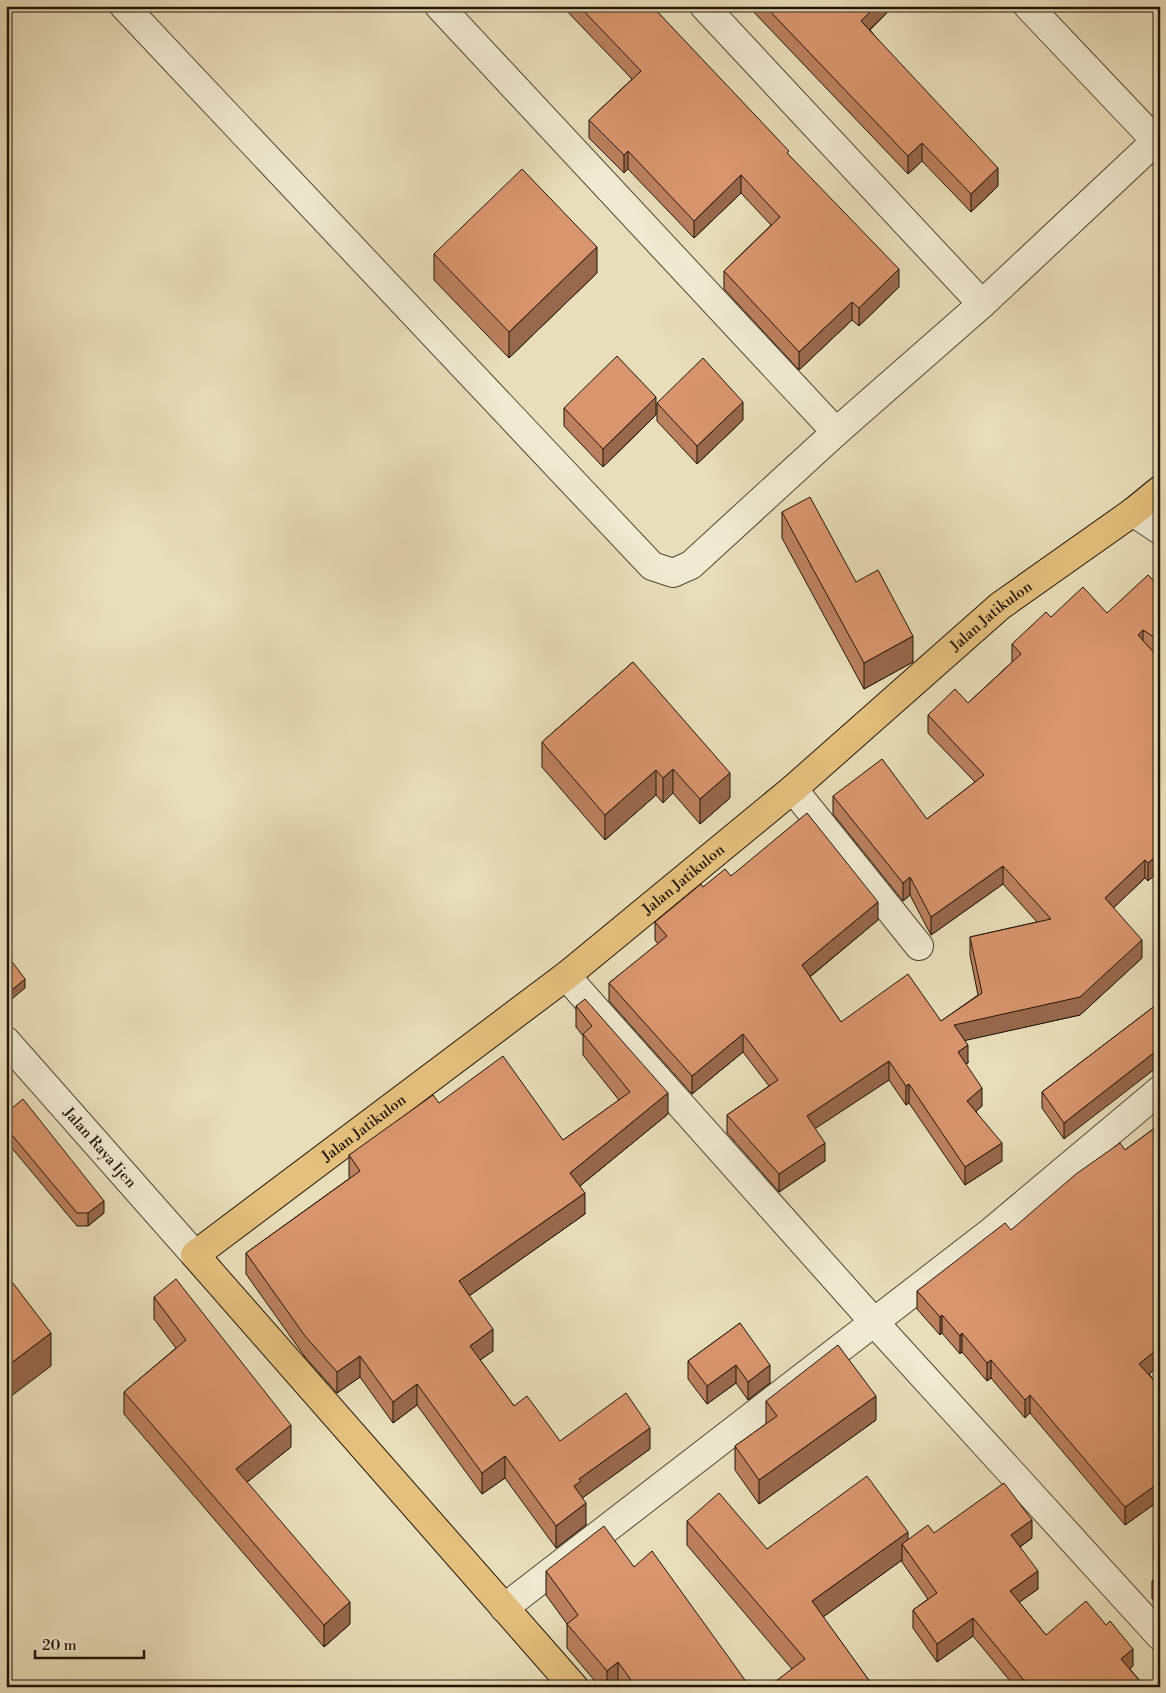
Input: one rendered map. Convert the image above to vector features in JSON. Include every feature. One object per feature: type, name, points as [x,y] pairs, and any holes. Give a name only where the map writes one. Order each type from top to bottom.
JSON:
[{"type":"main road","name":"Jalan Jatikulon","points":[[195,1254],[566,976],[793,789],[1000,606],[1133,512],[1160,490]]},
{"type":"main road","points":[[195,1254],[574,1687]]},
{"type":"street","points":[[124,6],[652,566],[673,573],[691,566],[836,432],[982,304],[1158,139],[1028,6]]},
{"type":"street","points":[[439,6],[836,432]]},
{"type":"street","points":[[704,6],[982,304]]},
{"type":"street","points":[[1133,512],[1160,530]]},
{"type":"street","points":[[793,789],[918,946]]},
{"type":"street","points":[[566,976],[874,1322],[1160,1636]]},
{"type":"street","name":"Jalan Raya Ijen","points":[[6,1041],[195,1254]]},
{"type":"street","points":[[504,1608],[992,1231],[1160,1090]]},
{"type":"building","points":[[579,6],[652,6],[789,151],[787,153],[899,269],[859,308],[852,302],[799,352],[724,271],[780,217],[741,175],[694,221],[628,151],[624,155],[589,120],[641,71]]},
{"type":"building","points":[[765,6],[876,6],[861,21],[998,168],[971,194],[922,143],[908,156]]},
{"type":"building","points":[[522,169],[597,247],[509,332],[434,254]]},
{"type":"building","points":[[617,356],[656,397],[603,449],[564,408]]},
{"type":"building","points":[[703,358],[743,402],[697,446],[657,403]]},
{"type":"building","points":[[810,497],[856,582],[878,570],[913,636],[864,663],[782,512]]},
{"type":"building","points":[[1148,575],[1160,587],[1160,641],[1143,630],[1138,635],[1160,659],[1160,853],[1148,863],[1145,860],[1105,898],[1142,940],[1080,997],[954,1025],[968,1045],[958,1052],[982,1088],[967,1101],[1002,1143],[965,1167],[909,1084],[906,1086],[889,1061],[807,1116],[825,1143],[779,1174],[727,1115],[778,1080],[743,1034],[692,1076],[609,983],[667,936],[655,922],[701,884],[703,887],[725,869],[731,876],[807,813],[878,902],[802,965],[841,1022],[908,974],[941,1021],[982,993],[970,937],[1051,919],[1003,866],[931,917],[910,877],[903,883],[833,796],[882,759],[927,819],[984,775],[928,715],[955,689],[968,703],[1021,654],[1012,644],[1046,612],[1051,617],[1083,587],[1107,613]]},
{"type":"building","points":[[633,662],[730,773],[700,799],[673,769],[663,778],[656,770],[605,815],[542,742]]},
{"type":"building","points":[[6,955],[25,979],[6,995]]},
{"type":"building","points":[[585,999],[668,1093],[570,1173],[585,1193],[459,1281],[493,1329],[470,1346],[514,1406],[527,1396],[560,1441],[626,1393],[650,1428],[579,1479],[581,1481],[574,1486],[586,1503],[556,1526],[505,1456],[482,1473],[417,1384],[393,1402],[360,1356],[337,1372],[305,1336],[246,1253],[360,1171],[349,1155],[433,1095],[439,1103],[503,1056],[563,1140],[630,1092],[583,1034],[592,1026],[576,1006]]},
{"type":"building","points":[[1160,1002],[1160,1048],[1064,1123],[1042,1092]]},
{"type":"building","points":[[23,1099],[104,1201],[88,1213],[77,1213],[6,1128],[6,1113]]},
{"type":"building","points":[[1160,1124],[1160,1347],[1139,1364],[1160,1387],[1160,1482],[1125,1507],[1030,1395],[1025,1400],[991,1360],[987,1363],[962,1333],[960,1336],[917,1291],[1005,1223],[1011,1230],[1076,1174],[1120,1143],[1125,1150]]},
{"type":"building","points":[[6,1274],[51,1333],[6,1367]]},
{"type":"building","points":[[176,1279],[291,1425],[236,1469],[350,1602],[324,1625],[124,1392],[186,1340],[154,1297]]},
{"type":"building","points":[[740,1323],[770,1365],[748,1382],[736,1365],[707,1386],[688,1361]]},
{"type":"building","points":[[838,1345],[876,1396],[759,1480],[735,1446],[777,1416],[766,1401]]},
{"type":"building","points":[[867,1476],[908,1532],[812,1601],[873,1686],[768,1687],[805,1659],[687,1521],[719,1493],[767,1549]]},
{"type":"building","points":[[1004,1483],[1032,1520],[1011,1535],[1038,1571],[1010,1591],[1046,1635],[1086,1601],[1106,1625],[1110,1621],[1133,1649],[1121,1659],[1145,1687],[1024,1687],[1027,1684],[973,1618],[937,1644],[913,1610],[937,1593],[902,1544],[928,1525],[934,1533]]},
{"type":"building","points":[[604,1526],[634,1567],[652,1551],[750,1687],[636,1687],[618,1662],[607,1671],[567,1624],[578,1615],[546,1571]]},
{"type":"building","points":[[1160,1537],[1160,1549],[1154,1542]]},
{"type":"building","points":[[1160,1574],[1160,1589],[1152,1581]]}]
